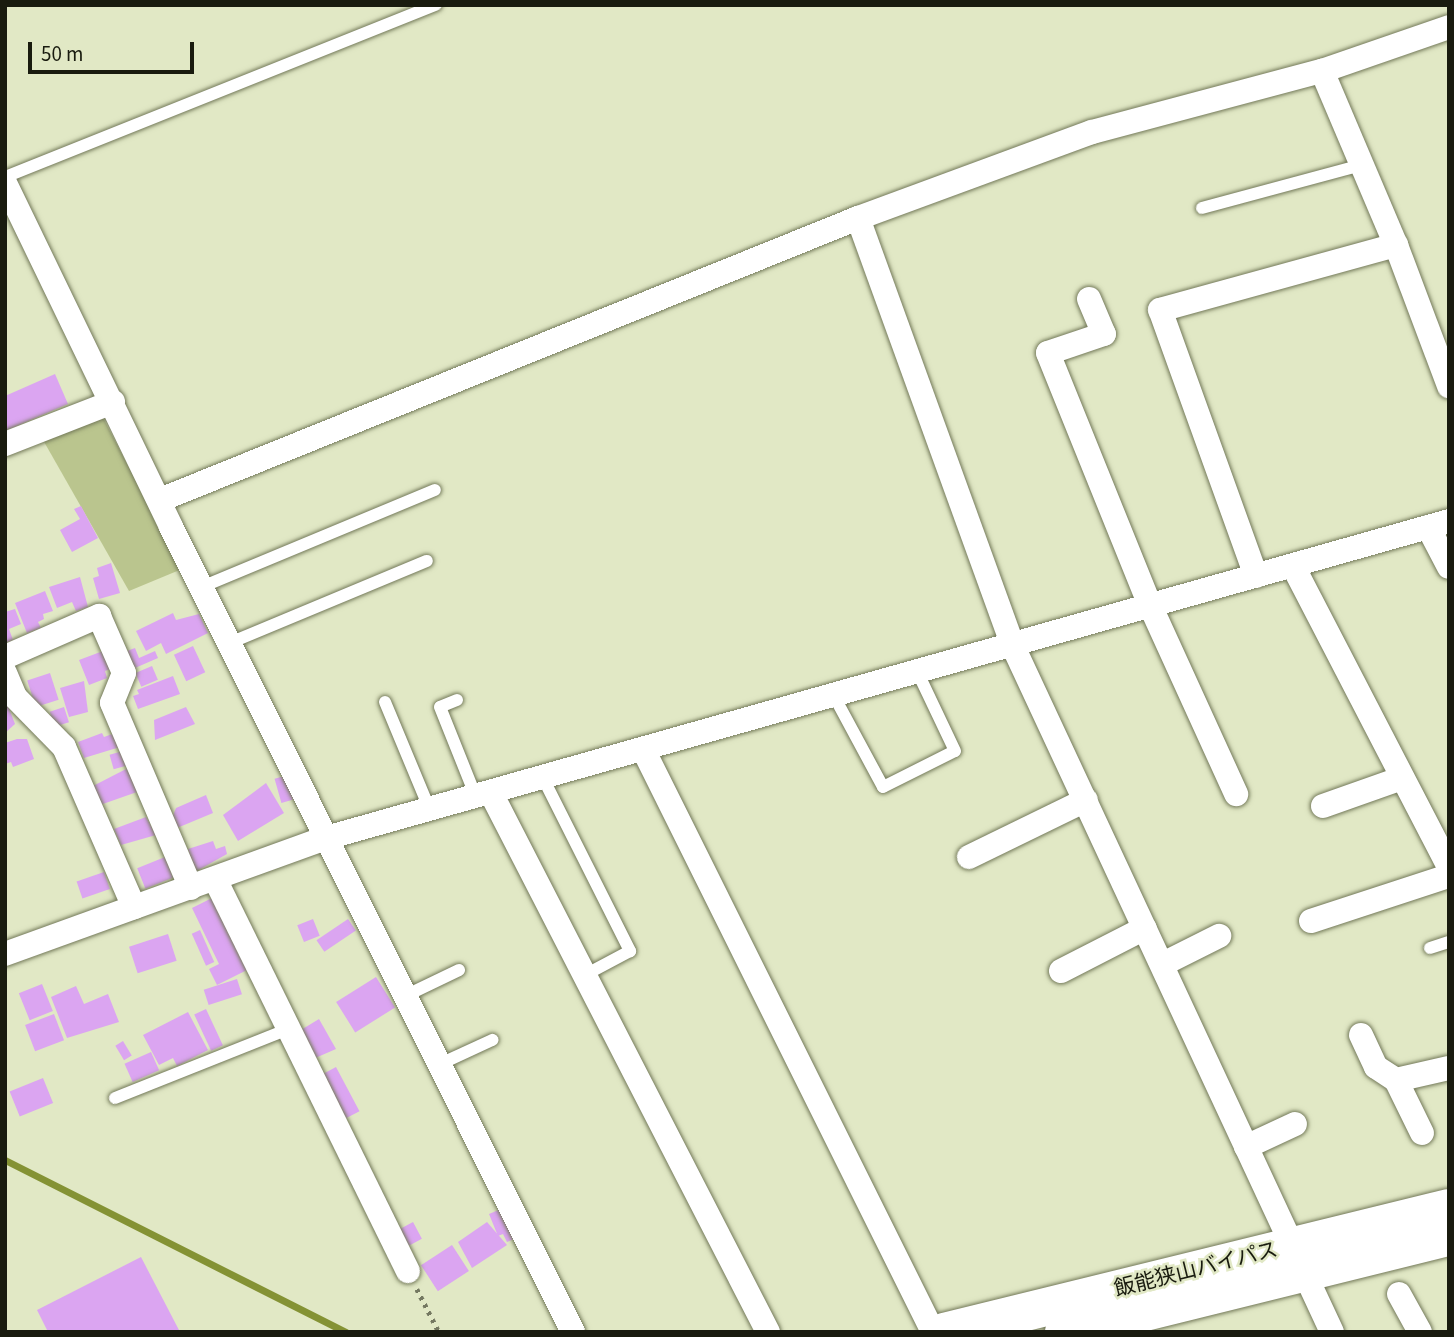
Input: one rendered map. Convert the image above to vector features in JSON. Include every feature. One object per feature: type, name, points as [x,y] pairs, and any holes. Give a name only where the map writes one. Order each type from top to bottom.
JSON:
[{"type":"highway","name":"飯能狭山バイパス","points":[[1064,1332],[1449,1209]]},
{"type":"highway","name":"飯能狭山バイパス","points":[[944,1332],[1298,1258],[1449,1237]]},
{"type":"street","points":[[160,500],[858,218],[1092,132],[1322,71],[1448,31]]},
{"type":"street","points":[[1322,71],[1396,245],[1449,386]]},
{"type":"street","points":[[5,183],[438,1065],[573,1332]]},
{"type":"street","points":[[858,218],[1012,643],[1332,1332]]},
{"type":"street","points":[[1256,576],[1160,310],[1396,245]]},
{"type":"street","points":[[1089,299],[1104,334],[1048,353],[1150,605],[1236,794]]},
{"type":"street","points":[[5,444],[113,402]]},
{"type":"street","points":[[5,954],[326,838],[430,811],[1012,643],[1442,526],[1449,567]]},
{"type":"street","points":[[1293,566],[1402,778],[1442,833],[1449,867]]},
{"type":"street","points":[[5,657],[99,616],[124,673],[112,703],[191,888]]},
{"type":"street","points":[[5,673],[15,697],[64,747],[134,907]]},
{"type":"street","points":[[643,749],[933,1332]]},
{"type":"street","points":[[1323,806],[1402,778]]},
{"type":"street","points":[[484,795],[587,974],[768,1332]]},
{"type":"street","points":[[968,857],[1086,800]]},
{"type":"street","points":[[1311,921],[1449,876]]},
{"type":"street","points":[[215,879],[286,1030],[408,1271]]},
{"type":"street","points":[[1061,971],[1145,928]]},
{"type":"street","points":[[1163,964],[1219,936]]},
{"type":"street","points":[[1361,1035],[1376,1067],[1396,1080],[1422,1133]]},
{"type":"street","points":[[1396,1080],[1449,1068]]},
{"type":"street","points":[[1246,1146],[1295,1124]]},
{"type":"street","points":[[1399,1294],[1420,1332]]},
{"type":"lane","points":[[5,177],[436,5]]},
{"type":"lane","points":[[1202,208],[1361,165]]},
{"type":"lane","points":[[204,586],[435,490]]},
{"type":"lane","points":[[232,642],[427,561]]},
{"type":"lane","points":[[834,696],[883,787],[955,751],[917,671]]},
{"type":"lane","points":[[457,700],[440,707],[484,795]]},
{"type":"lane","points":[[385,702],[430,811]]},
{"type":"lane","points":[[543,778],[631,951],[587,974]]},
{"type":"lane","points":[[1430,948],[1449,942]]},
{"type":"lane","points":[[405,996],[459,970]]},
{"type":"lane","points":[[116,1098],[286,1030]]},
{"type":"lane","points":[[438,1065],[492,1040]]},
{"type":"path","points":[[408,1271],[439,1332]]},
{"type":"green space","points":[[101,414],[182,569],[129,591],[43,440]]},
{"type":"building","points":[[55,374],[68,404],[5,431],[5,396]]},
{"type":"building","points":[[81,506],[98,538],[72,552],[60,530],[80,519],[74,509]]},
{"type":"building","points":[[111,563],[120,593],[99,599],[93,578],[99,576],[97,568]]},
{"type":"building","points":[[80,577],[88,607],[76,611],[72,602],[57,608],[49,587]]},
{"type":"building","points":[[45,591],[53,611],[43,614],[44,619],[38,622],[41,628],[27,633],[15,603]]},
{"type":"building","points":[[15,609],[21,624],[9,629],[13,640],[5,643],[5,612]]},
{"type":"building","points":[[173,613],[176,620],[199,614],[208,633],[166,654],[161,643],[146,651],[136,631]]},
{"type":"building","points":[[193,646],[205,672],[186,681],[174,655]]},
{"type":"building","points":[[135,648],[139,658],[155,651],[158,658],[135,668],[127,651]]},
{"type":"building","points":[[103,651],[110,669],[105,671],[107,678],[89,685],[79,660]]},
{"type":"building","points":[[152,666],[158,680],[141,687],[135,673]]},
{"type":"building","points":[[50,673],[59,700],[36,707],[27,680]]},
{"type":"building","points":[[173,676],[180,694],[138,709],[133,696],[139,694],[137,690]]},
{"type":"building","points":[[84,681],[88,712],[69,717],[60,688]]},
{"type":"building","points":[[8,706],[15,724],[5,733],[5,707]]},
{"type":"building","points":[[64,707],[69,722],[55,727],[50,712]]},
{"type":"building","points":[[186,707],[195,724],[155,740],[154,720]]},
{"type":"building","points":[[102,733],[104,737],[115,733],[120,747],[84,758],[78,742]]},
{"type":"building","points":[[27,739],[34,759],[13,767],[11,762],[5,764],[5,743]]},
{"type":"building","points":[[123,751],[127,765],[114,769],[110,755]]},
{"type":"building","points":[[128,768],[137,792],[100,805],[93,786]]},
{"type":"building","points":[[288,775],[295,799],[281,803],[275,779]]},
{"type":"building","points":[[266,783],[284,813],[238,841],[223,815]]},
{"type":"building","points":[[206,795],[213,813],[177,828],[172,818],[176,808]]},
{"type":"building","points":[[146,817],[156,835],[121,845],[114,829]]},
{"type":"building","points":[[213,841],[216,849],[225,846],[227,854],[195,872],[188,849]]},
{"type":"building","points":[[165,857],[173,877],[145,889],[137,868]]},
{"type":"building","points":[[104,872],[110,889],[82,898],[77,881]]},
{"type":"building","points":[[214,897],[249,969],[217,985],[209,969],[219,964],[192,908]]},
{"type":"building","points":[[313,919],[320,936],[304,942],[297,925]]},
{"type":"building","points":[[348,919],[356,931],[324,952],[316,940]]},
{"type":"building","points":[[200,930],[214,962],[206,966],[192,934]]},
{"type":"building","points":[[168,934],[177,961],[138,973],[129,947]]},
{"type":"building","points":[[376,977],[395,1008],[355,1032],[336,1002]]},
{"type":"building","points":[[237,979],[242,994],[209,1005],[204,990]]},
{"type":"building","points":[[42,984],[53,1011],[30,1020],[19,993]]},
{"type":"building","points":[[76,986],[84,1004],[108,994],[119,1022],[67,1038],[51,997]]},
{"type":"building","points":[[206,1009],[223,1045],[211,1051],[194,1014]]},
{"type":"building","points":[[188,1012],[208,1050],[177,1066],[173,1058],[159,1065],[143,1035]]},
{"type":"building","points":[[54,1014],[64,1040],[35,1051],[25,1025]]},
{"type":"building","points":[[319,1019],[336,1049],[313,1059],[296,1033]]},
{"type":"building","points":[[123,1041],[132,1056],[124,1060],[115,1046]]},
{"type":"building","points":[[151,1052],[159,1070],[133,1082],[125,1064]]},
{"type":"building","points":[[336,1067],[359,1111],[344,1120],[320,1075]]},
{"type":"building","points":[[43,1078],[53,1103],[20,1117],[10,1091]]},
{"type":"building","points":[[501,1209],[514,1239],[507,1242],[503,1234],[498,1236],[489,1214]]},
{"type":"building","points":[[413,1222],[422,1239],[404,1248],[395,1231]]},
{"type":"building","points":[[487,1222],[507,1245],[472,1268],[458,1242]]},
{"type":"building","points":[[452,1245],[469,1271],[438,1291],[421,1265]]},
{"type":"building","points":[[141,1257],[180,1332],[48,1332],[37,1310]]},
{"type":"waterway","points":[[5,1160],[346,1332]]}]
